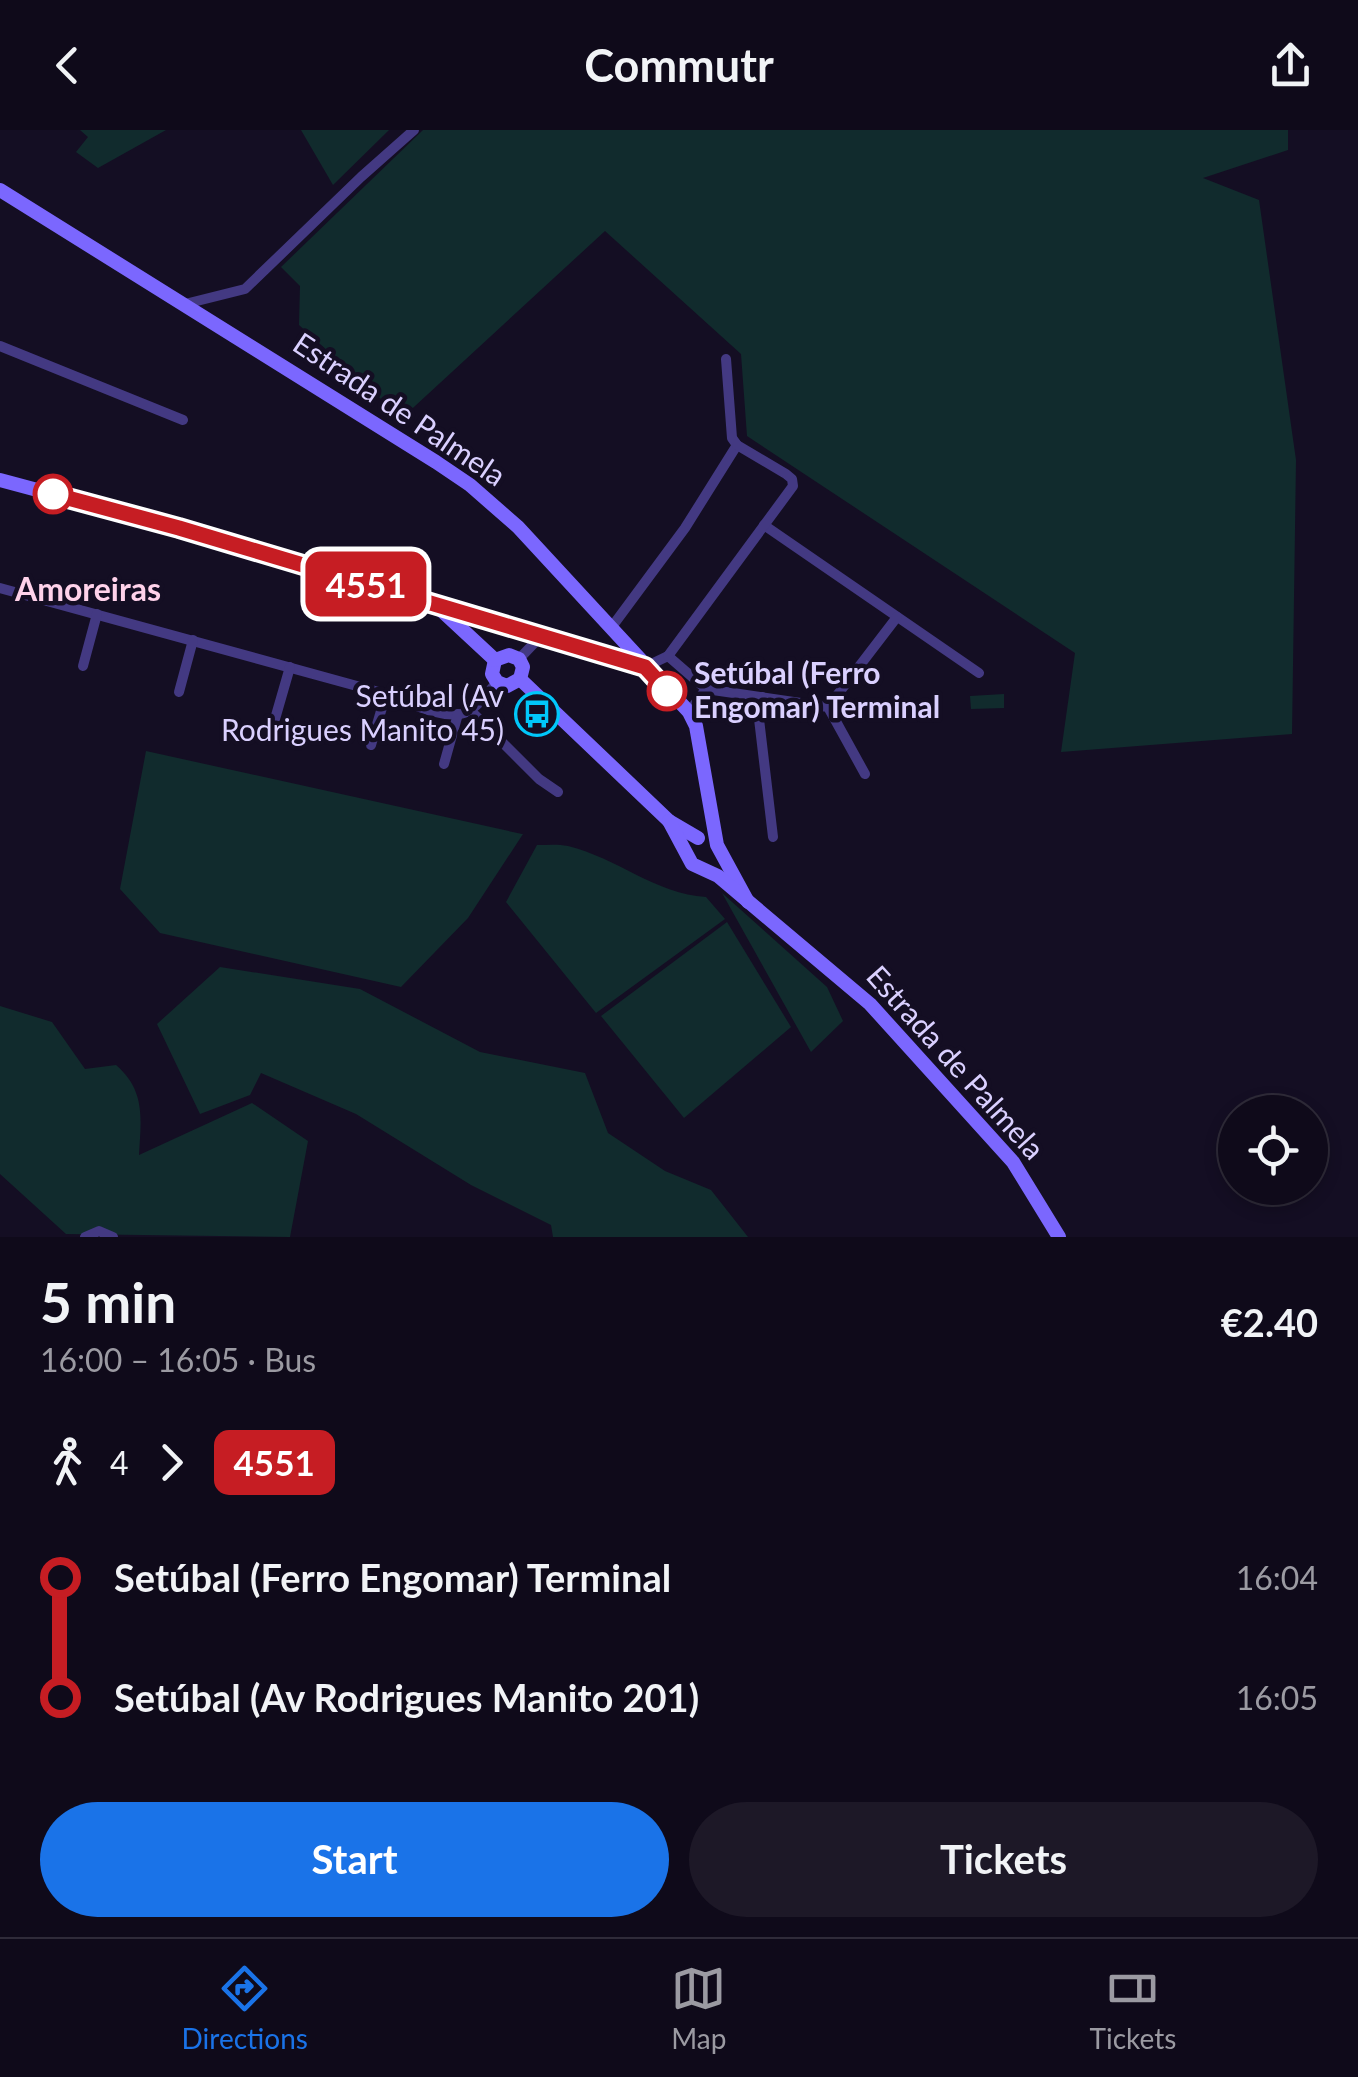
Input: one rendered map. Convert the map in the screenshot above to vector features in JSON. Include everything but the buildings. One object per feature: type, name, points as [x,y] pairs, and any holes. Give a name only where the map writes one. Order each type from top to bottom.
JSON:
[{"type":"street","points":[[185,304],[245,289],[360,176],[414,130]]},
{"type":"street","name":"Estrada de Palmela","points":[[1,195],[185,304],[470,485],[518,527],[689,712],[696,726],[718,848],[748,902]]},
{"type":"street","points":[[0,346],[183,420]]},
{"type":"street","points":[[439,608],[453,608],[645,667],[668,656],[792,486],[792,479],[786,474],[737,445],[730,427],[726,359]]},
{"type":"street","points":[[611,628],[685,528],[737,445]]},
{"type":"street","points":[[0,480],[420,599],[439,608],[496,660]]},
{"type":"street","points":[[764,525],[979,673]]},
{"type":"street","points":[[0,589],[445,713],[464,712],[538,779],[558,792]]},
{"type":"street","points":[[83,666],[97,614]]},
{"type":"street","points":[[828,707],[897,616]]},
{"type":"street","points":[[518,659],[540,637]]},
{"type":"street","points":[[179,692],[193,640]]},
{"type":"street","points":[[510,654],[518,659],[523,671],[520,679],[506,686],[497,682],[492,674],[496,660],[510,654]]},
{"type":"street","points":[[668,656],[706,689],[828,707]]},
{"type":"street","points":[[276,719],[290,667]]},
{"type":"street","points":[[520,679],[669,821],[699,838]]},
{"type":"street","points":[[444,764],[464,712],[497,682]]},
{"type":"street","points":[[689,712],[706,689]]},
{"type":"street","points":[[371,745],[386,694]]},
{"type":"street","points":[[762,697],[758,719],[773,836]]},
{"type":"street","points":[[828,707],[864,774]]},
{"type":"street","name":"Estrada de Palmela","points":[[699,838],[710,808]]},
{"type":"street","points":[[669,821],[687,856],[692,864],[700,868],[714,864],[718,848],[710,838],[699,838],[690,843],[687,856]]},
{"type":"street","name":"Estrada de Palmela","points":[[700,868],[718,876],[870,1004],[1013,1162],[1059,1237]]},
{"type":"street","points":[[85,1237],[99,1231],[113,1237]]},
{"type":"green space","points":[[80,130],[166,130],[98,168],[76,152],[88,137]]},
{"type":"green space","points":[[301,130],[389,130],[333,185]]},
{"type":"green space","points":[[423,130],[1288,130],[1288,150],[1203,178],[1259,200],[1296,460],[1292,734],[1061,752],[1075,653],[747,436],[741,354],[605,231],[402,418],[299,325],[300,286],[281,267]]},
{"type":"green space","points":[[1004,694],[1004,708],[971,709],[970,696]]},
{"type":"green space","points":[[146,751],[523,834],[468,918],[401,987],[160,933],[120,889]]},
{"type":"green space","points":[[537,845],[564,845],[653,883],[706,897],[725,919],[596,1013],[506,902]]},
{"type":"green space","points":[[722,893],[827,987],[843,1021],[811,1052]]},
{"type":"green space","points":[[727,922],[791,1027],[684,1118],[601,1016]]},
{"type":"green space","points":[[220,967],[360,989],[480,1052],[585,1073],[608,1133],[665,1171],[711,1190],[748,1237],[553,1237],[551,1225],[471,1185],[356,1114],[261,1073],[250,1095],[200,1114],[157,1024]]},
{"type":"green space","points":[[0,1006],[52,1022],[85,1069],[116,1065],[126,1075],[140,1106],[139,1155],[252,1103],[308,1141],[290,1237],[66,1234],[0,1174]]},
{"type":"bus line","name":"4551","points":[[53,494],[645,667],[667,691]]},
{"type":"place","name":"Setúbal (Ferro Engomar) Terminal","points":[[667,691]]},
{"type":"place","name":"Setúbal (Av Rodrigues Manito 45)","points":[[537,714]]},
{"type":"district","name":"Amoreiras","points":[[88,590]]}]
